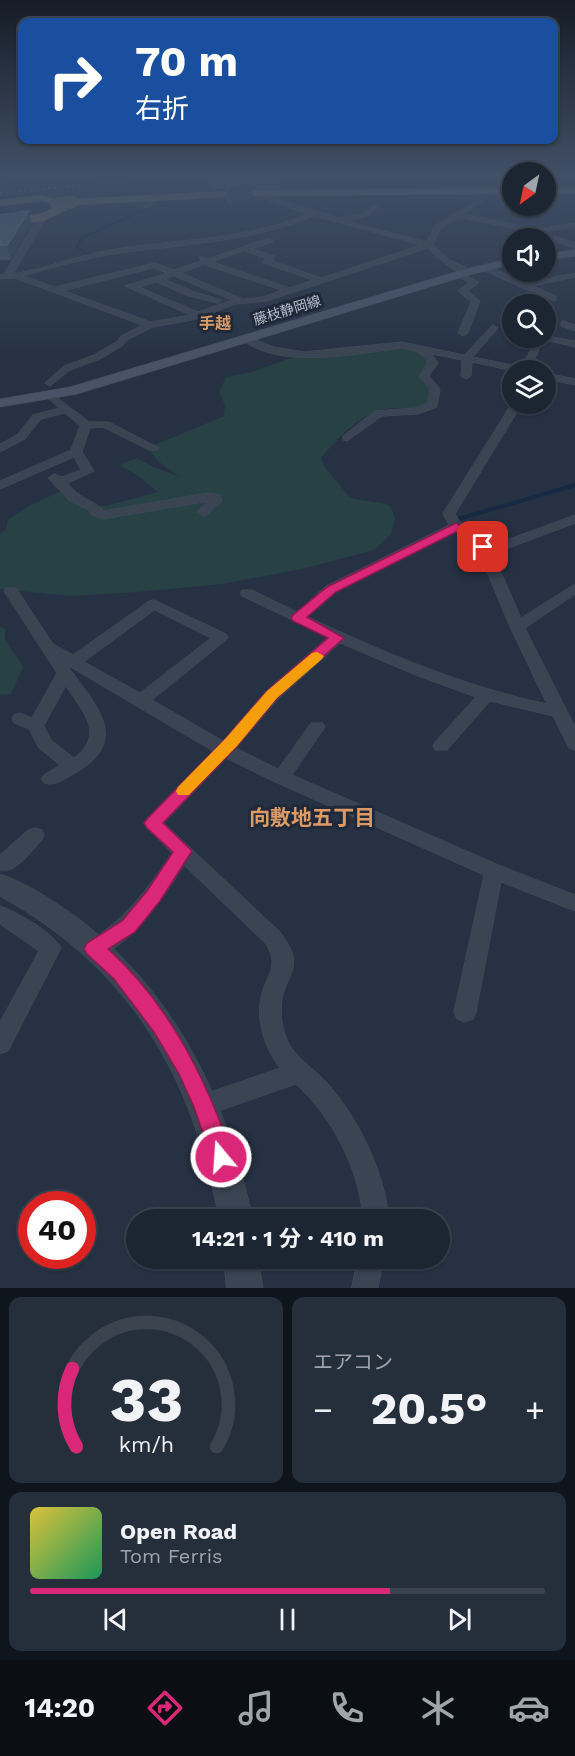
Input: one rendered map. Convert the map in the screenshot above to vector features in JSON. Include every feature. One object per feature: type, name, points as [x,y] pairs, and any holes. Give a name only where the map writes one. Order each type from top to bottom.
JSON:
[{"type":"main road","points":[[556,256],[575,253]]},
{"type":"main road","name":"藤枝静岡線","points":[[0,403],[51,389],[72,392],[463,273],[502,264]]},
{"type":"street","points":[[8,277],[22,256],[22,249],[29,236]]},
{"type":"street","points":[[8,277],[112,252],[212,242],[241,236]]},
{"type":"street","points":[[130,287],[269,240],[262,236]]},
{"type":"street","points":[[392,236],[429,245],[445,261],[475,282],[462,291],[476,301],[463,333]]},
{"type":"street","points":[[429,245],[432,236]]},
{"type":"street","points":[[556,239],[575,246]]},
{"type":"street","points":[[153,448],[105,424],[86,425],[67,409],[51,389],[67,368],[97,357],[119,344],[124,338],[150,325],[198,315],[241,301],[259,300],[429,245]]},
{"type":"street","points":[[172,246],[242,275],[289,290]]},
{"type":"street","points":[[242,248],[272,258],[266,261],[320,280]]},
{"type":"street","points":[[54,290],[155,265],[241,301]]},
{"type":"street","points":[[485,268],[545,294]]},
{"type":"street","points":[[206,287],[242,275]]},
{"type":"street","points":[[527,285],[575,275]]},
{"type":"street","points":[[8,277],[54,290],[150,325]]},
{"type":"street","points":[[109,278],[198,315]]},
{"type":"street","points":[[157,279],[192,294],[229,304]]},
{"type":"street","points":[[564,324],[575,328]]},
{"type":"street","points":[[466,376],[467,358],[493,328]]},
{"type":"street","points":[[527,360],[536,346],[548,338],[575,344]]},
{"type":"street","points":[[246,339],[272,350],[304,355],[387,345],[502,362]]},
{"type":"street","points":[[347,438],[379,413],[418,411],[433,405],[435,389],[424,376],[433,363],[420,348]]},
{"type":"street","points":[[556,374],[575,382]]},
{"type":"street","points":[[0,449],[21,437],[37,417],[67,409]]},
{"type":"street","points":[[511,414],[449,514],[456,526],[485,552],[517,627],[575,744]]},
{"type":"street","points":[[0,485],[76,452],[86,425]]},
{"type":"street","points":[[61,482],[88,471],[76,452]]},
{"type":"street","points":[[39,468],[61,482],[66,492],[77,501],[103,514],[208,497],[216,498],[216,501],[203,512]]},
{"type":"street","points":[[485,552],[575,519]]},
{"type":"street","points":[[298,618],[331,589],[456,526]]},
{"type":"street","points":[[517,627],[575,588]]},
{"type":"street","points":[[11,591],[48,647],[70,667],[140,701],[224,750],[281,778],[494,871],[575,903]]},
{"type":"street","points":[[247,593],[338,638],[486,695],[560,712]]},
{"type":"street","points":[[72,765],[50,750],[37,732],[36,726],[70,667],[154,603],[221,637],[140,701]]},
{"type":"street","points":[[338,638],[272,695],[224,750],[153,823],[273,938],[284,957],[270,1006],[271,1022],[280,1049],[297,1073],[319,1090],[341,1120],[364,1170],[377,1209]]},
{"type":"street","points":[[50,779],[84,760],[94,751],[99,742],[94,717],[70,667]]},
{"type":"street","points":[[441,746],[486,695]]},
{"type":"street","points":[[20,719],[36,726]]},
{"type":"street","points":[[281,778],[317,727]]},
{"type":"street","points":[[0,862],[5,864],[35,835]]},
{"type":"street","points":[[94,949],[128,926],[154,896],[183,851]]},
{"type":"street","points":[[465,1012],[494,871]]},
{"type":"street","points":[[0,884],[46,909],[94,949],[121,973],[161,1026],[187,1068],[204,1105],[234,1209]]},
{"type":"street","points":[[0,914],[22,926],[51,948],[0,1044]]},
{"type":"street","points":[[204,1105],[297,1073]]},
{"type":"street","points":[[243,1269],[245,1288]]},
{"type":"street","points":[[365,1288],[369,1269]]},
{"type":"green space","points":[[399,347],[417,349],[429,361],[420,375],[423,382],[430,387],[428,404],[412,408],[386,409],[368,415],[341,436],[321,458],[324,466],[350,498],[386,504],[391,507],[395,519],[391,534],[374,550],[306,568],[222,584],[71,596],[0,589],[0,534],[6,529],[8,520],[29,506],[65,489],[94,506],[106,506],[158,492],[136,474],[119,465],[137,458],[180,477],[159,462],[148,448],[224,416],[225,405],[219,392],[226,377],[252,372],[297,356]]},
{"type":"green space","points":[[0,626],[5,629],[5,640],[23,667],[11,694],[0,695]]},
{"type":"building","points":[[0,236],[13,236],[7,245],[0,245]]},
{"type":"waterway","points":[[85,257],[90,255],[77,247],[82,238],[86,236]]},
{"type":"waterway","points":[[35,269],[55,264]]},
{"type":"waterway","points":[[455,520],[575,485]]},
{"type":"slow traffic","points":[[184,791],[272,695],[317,656]]},
{"type":"district","name":"手越","points":[[215,323]]},
{"type":"district","name":"向敷地五丁目","points":[[312,818]]},
{"type":"route","points":[[221,1157],[204,1105],[187,1068],[161,1026],[121,973],[94,949],[128,926],[154,896],[183,851],[153,823],[231,742],[272,695],[338,638],[298,618],[331,589],[456,526],[483,547]]}]
